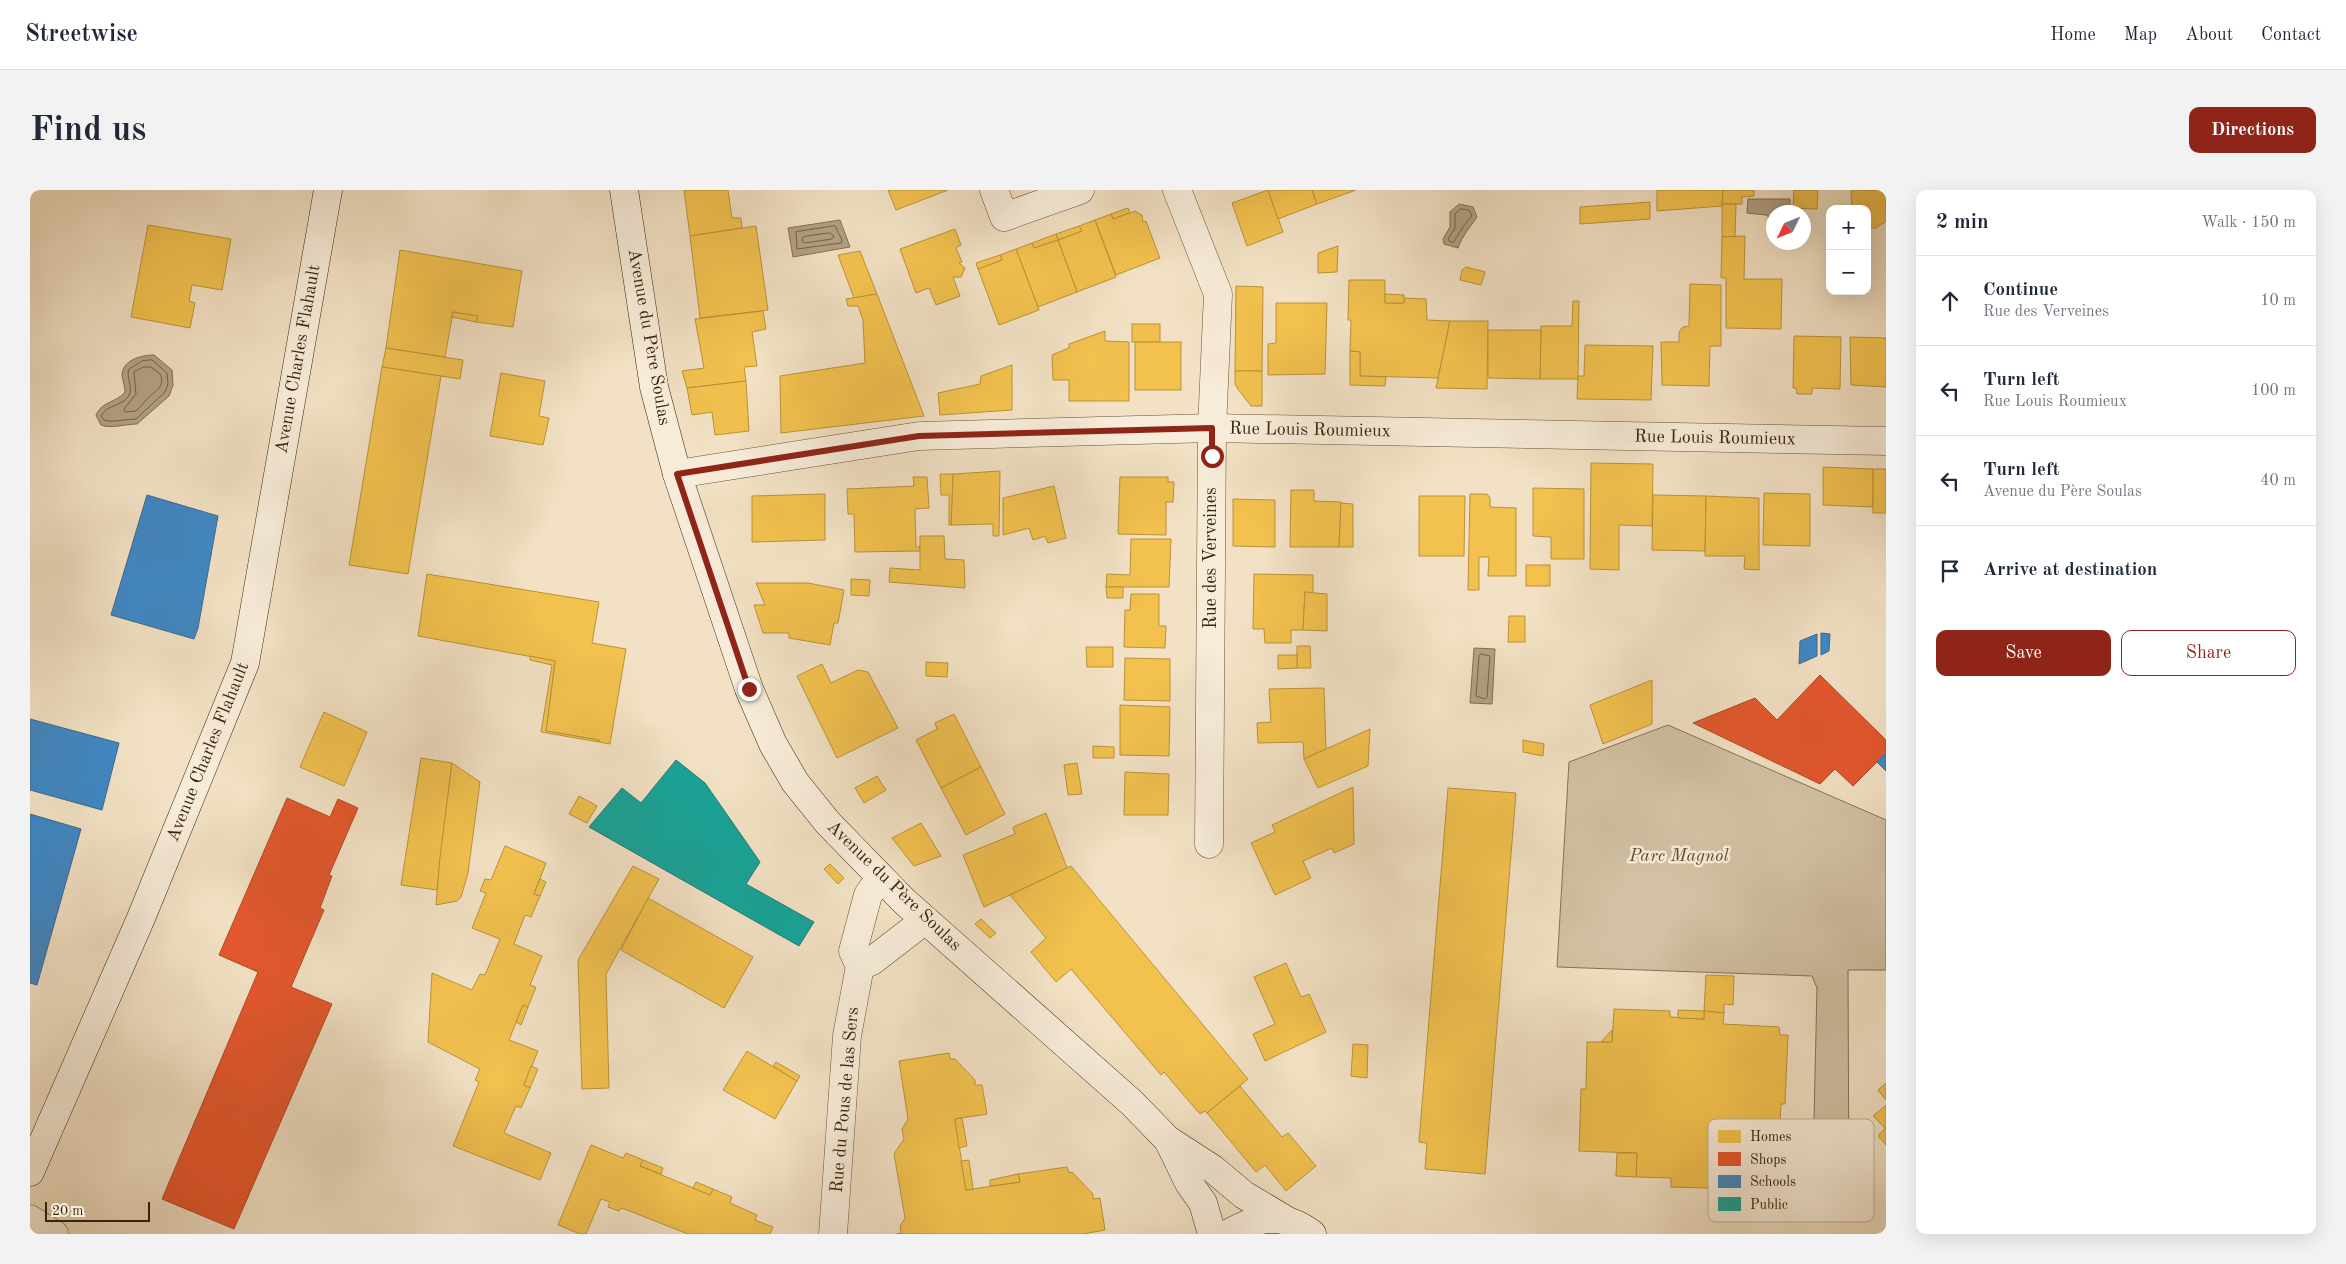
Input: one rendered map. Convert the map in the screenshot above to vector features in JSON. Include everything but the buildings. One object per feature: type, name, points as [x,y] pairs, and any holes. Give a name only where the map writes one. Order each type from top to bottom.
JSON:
[{"type":"main road","name":"Avenue Charles Flahault","points":[[30,1172],[156,882],[245,663],[328,190]]},
{"type":"main road","name":"Avenue du Père Soulas","points":[[624,190],[654,387],[677,474],[749,689],[773,744],[795,782],[814,806],[880,878],[1132,1103],[1168,1140],[1213,1169],[1244,1195],[1286,1220],[1304,1227],[1312,1234]]},
{"type":"main road","points":[[994,190],[1004,217],[1080,190]]},
{"type":"main road","name":"Rue des Verveines","points":[[1177,190],[1218,294],[1212,428],[1209,844]]},
{"type":"main road","name":"Rue Louis Roumieux","points":[[677,474],[919,436],[1212,428],[1886,441]]},
{"type":"main road","name":"Rue du Pous de las Sers","points":[[833,1234],[847,1036],[860,966],[853,951],[868,895],[880,878]]},
{"type":"main road","points":[[860,966],[872,961],[925,920]]},
{"type":"main road","name":"Avenue du Père Soulas","points":[[1168,1140],[1189,1183],[1203,1203],[1212,1234]]},
{"type":"main road","points":[[1228,1234],[1245,1224],[1265,1218],[1286,1220]]},
{"type":"main road","points":[[30,1219],[54,1234]]},
{"type":"green space","name":"Parc Magnol","points":[[1668,725],[1886,820],[1886,970],[1848,970],[1849,1119],[1814,1119],[1817,988],[1812,976],[1557,967],[1569,762]]},
{"type":"water","points":[[1748,199],[1790,199],[1790,205],[1766,205],[1766,215],[1747,213]]},
{"type":"water","points":[[1459,204],[1473,207],[1477,217],[1464,235],[1458,248],[1444,244],[1443,239],[1450,227],[1450,212]]},
{"type":"water","points":[[840,220],[850,247],[793,257],[788,228]]},
{"type":"water","points":[[154,355],[172,370],[173,385],[169,396],[137,424],[101,425],[96,415],[99,410],[105,404],[118,398],[125,392],[122,376],[125,366],[138,357]]},
{"type":"water","points":[[1474,648],[1495,649],[1492,704],[1470,703]]},
{"type":"route","points":[[749,689],[677,474],[919,436],[1212,428],[1212,456]]}]
